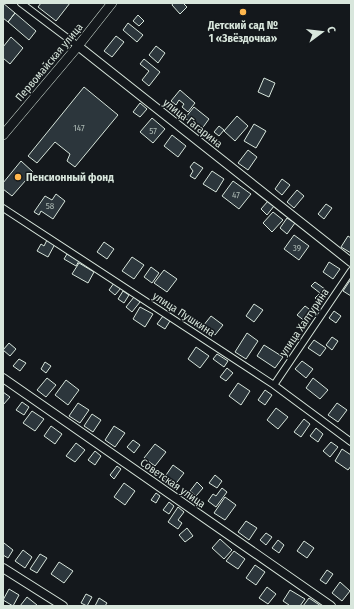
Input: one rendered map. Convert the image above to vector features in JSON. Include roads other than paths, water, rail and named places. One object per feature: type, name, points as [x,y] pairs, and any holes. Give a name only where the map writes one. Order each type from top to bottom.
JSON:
[{"type":"main road","name":"Первомайская улица","points":[[3,135],[112,3]]},
{"type":"street","name":"улица Гагарина","points":[[21,3],[78,46],[351,262]]},
{"type":"street","name":"улица Пушкина","points":[[3,208],[274,385],[351,442]]},
{"type":"street","name":"улица Халтурина","points":[[274,385],[351,271]]},
{"type":"street","name":"Советская улица","points":[[3,378],[331,606]]},
{"type":"street","points":[[3,568],[63,606]]},
{"type":"place","name":"Детский сад № 1 «Звёздочка»","points":[[243,12]]},
{"type":"place","name":"Пенсионный фонд","points":[[18,177]]}]
